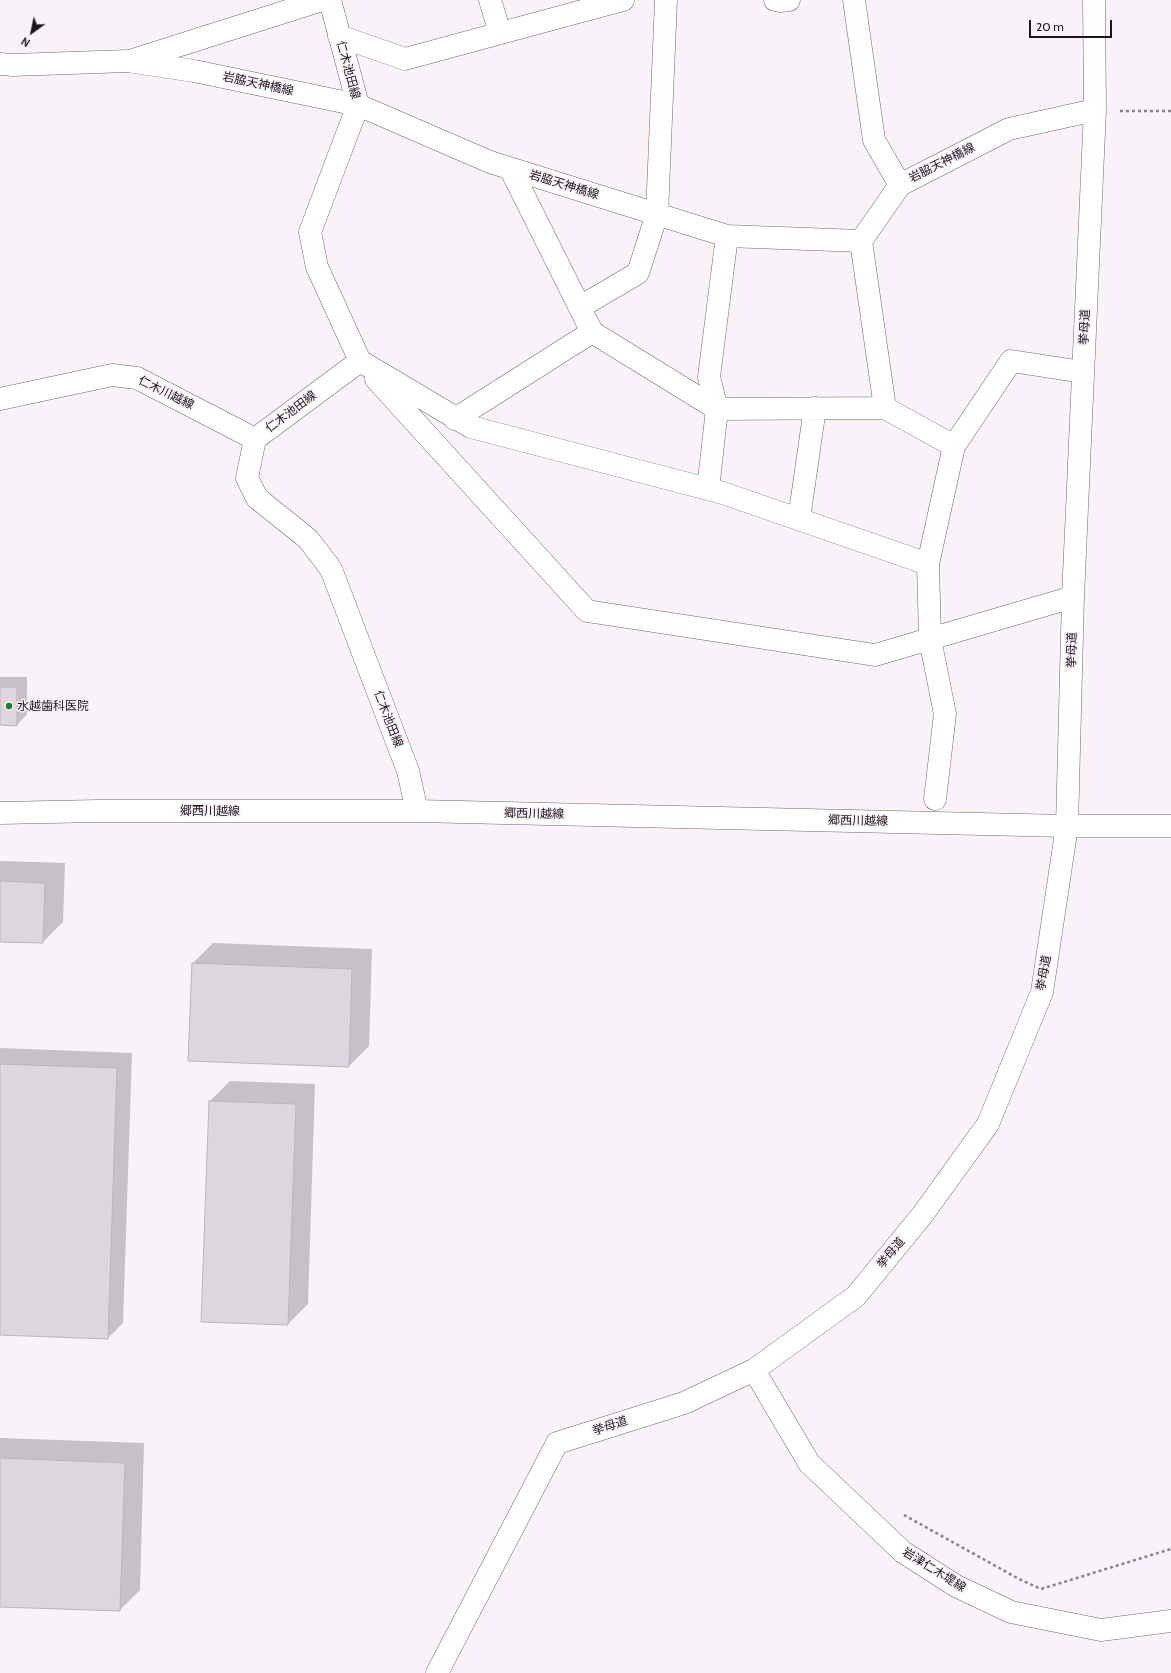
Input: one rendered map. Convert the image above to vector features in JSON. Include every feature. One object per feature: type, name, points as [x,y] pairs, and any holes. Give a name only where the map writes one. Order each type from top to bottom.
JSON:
[{"type":"street","points":[[128,61],[322,0]]},
{"type":"street","name":"仁木池田線","points":[[330,0],[358,105],[310,232],[317,267],[360,361],[255,439],[246,478],[257,498],[308,540],[331,569],[408,771],[417,811]]},
{"type":"street","points":[[490,0],[500,33]]},
{"type":"street","points":[[339,36],[405,59],[623,0]]},
{"type":"street","points":[[580,307],[638,273],[658,214],[666,0]]},
{"type":"street","points":[[775,0],[790,0]]},
{"type":"street","points":[[854,0],[874,140],[900,185]]},
{"type":"street","name":"挙母道","points":[[437,1673],[557,1443],[684,1403],[754,1370],[856,1296],[923,1214],[988,1124],[1042,992],[1067,826],[1073,597],[1095,110],[1094,0]]},
{"type":"street","name":"岩脇天神橋線","points":[[0,64],[13,65],[128,61],[194,71],[358,105],[490,162],[727,236],[861,241],[900,185],[1009,129],[1095,110]]},
{"type":"street","points":[[510,168],[592,332],[717,409],[885,408],[954,446]]},
{"type":"street","points":[[708,489],[717,409],[709,377],[727,236]]},
{"type":"street","points":[[861,241],[885,408]]},
{"type":"street","points":[[455,419],[592,332]]},
{"type":"street","points":[[360,361],[455,419],[471,427],[708,489],[928,564]]},
{"type":"street","points":[[360,361],[587,611],[875,655],[1073,597]]},
{"type":"street","points":[[935,800],[945,714],[930,639],[928,564],[954,446],[1011,361],[1083,372]]},
{"type":"street","name":"仁木川越線","points":[[0,399],[112,375],[137,378],[255,439]]},
{"type":"street","points":[[799,519],[815,408]]},
{"type":"street","name":"郷西川越線","points":[[0,814],[98,812],[417,811],[1067,826],[1171,826]]},
{"type":"street","name":"岩津仁木堤線","points":[[754,1370],[809,1463],[903,1552],[956,1586],[1011,1612],[1101,1630],[1171,1621]]},
{"type":"path","points":[[1095,110],[1171,111]]},
{"type":"path","points":[[900,1513],[1019,1579],[1041,1589],[1171,1549]]},
{"type":"building","name":"水越歯科医院","points":[[0,687],[17,687],[17,726],[0,725]]},
{"type":"building","points":[[0,881],[45,883],[43,943],[0,942]]},
{"type":"building","points":[[192,963],[352,969],[349,1067],[188,1061]]},
{"type":"building","points":[[0,1064],[117,1068],[108,1339],[0,1335]]},
{"type":"building","points":[[209,1101],[296,1104],[288,1325],[201,1322]]},
{"type":"building","points":[[0,1458],[125,1463],[120,1611],[0,1607]]},
{"type":"place","name":"水越歯科医院","points":[[9,706]]}]
